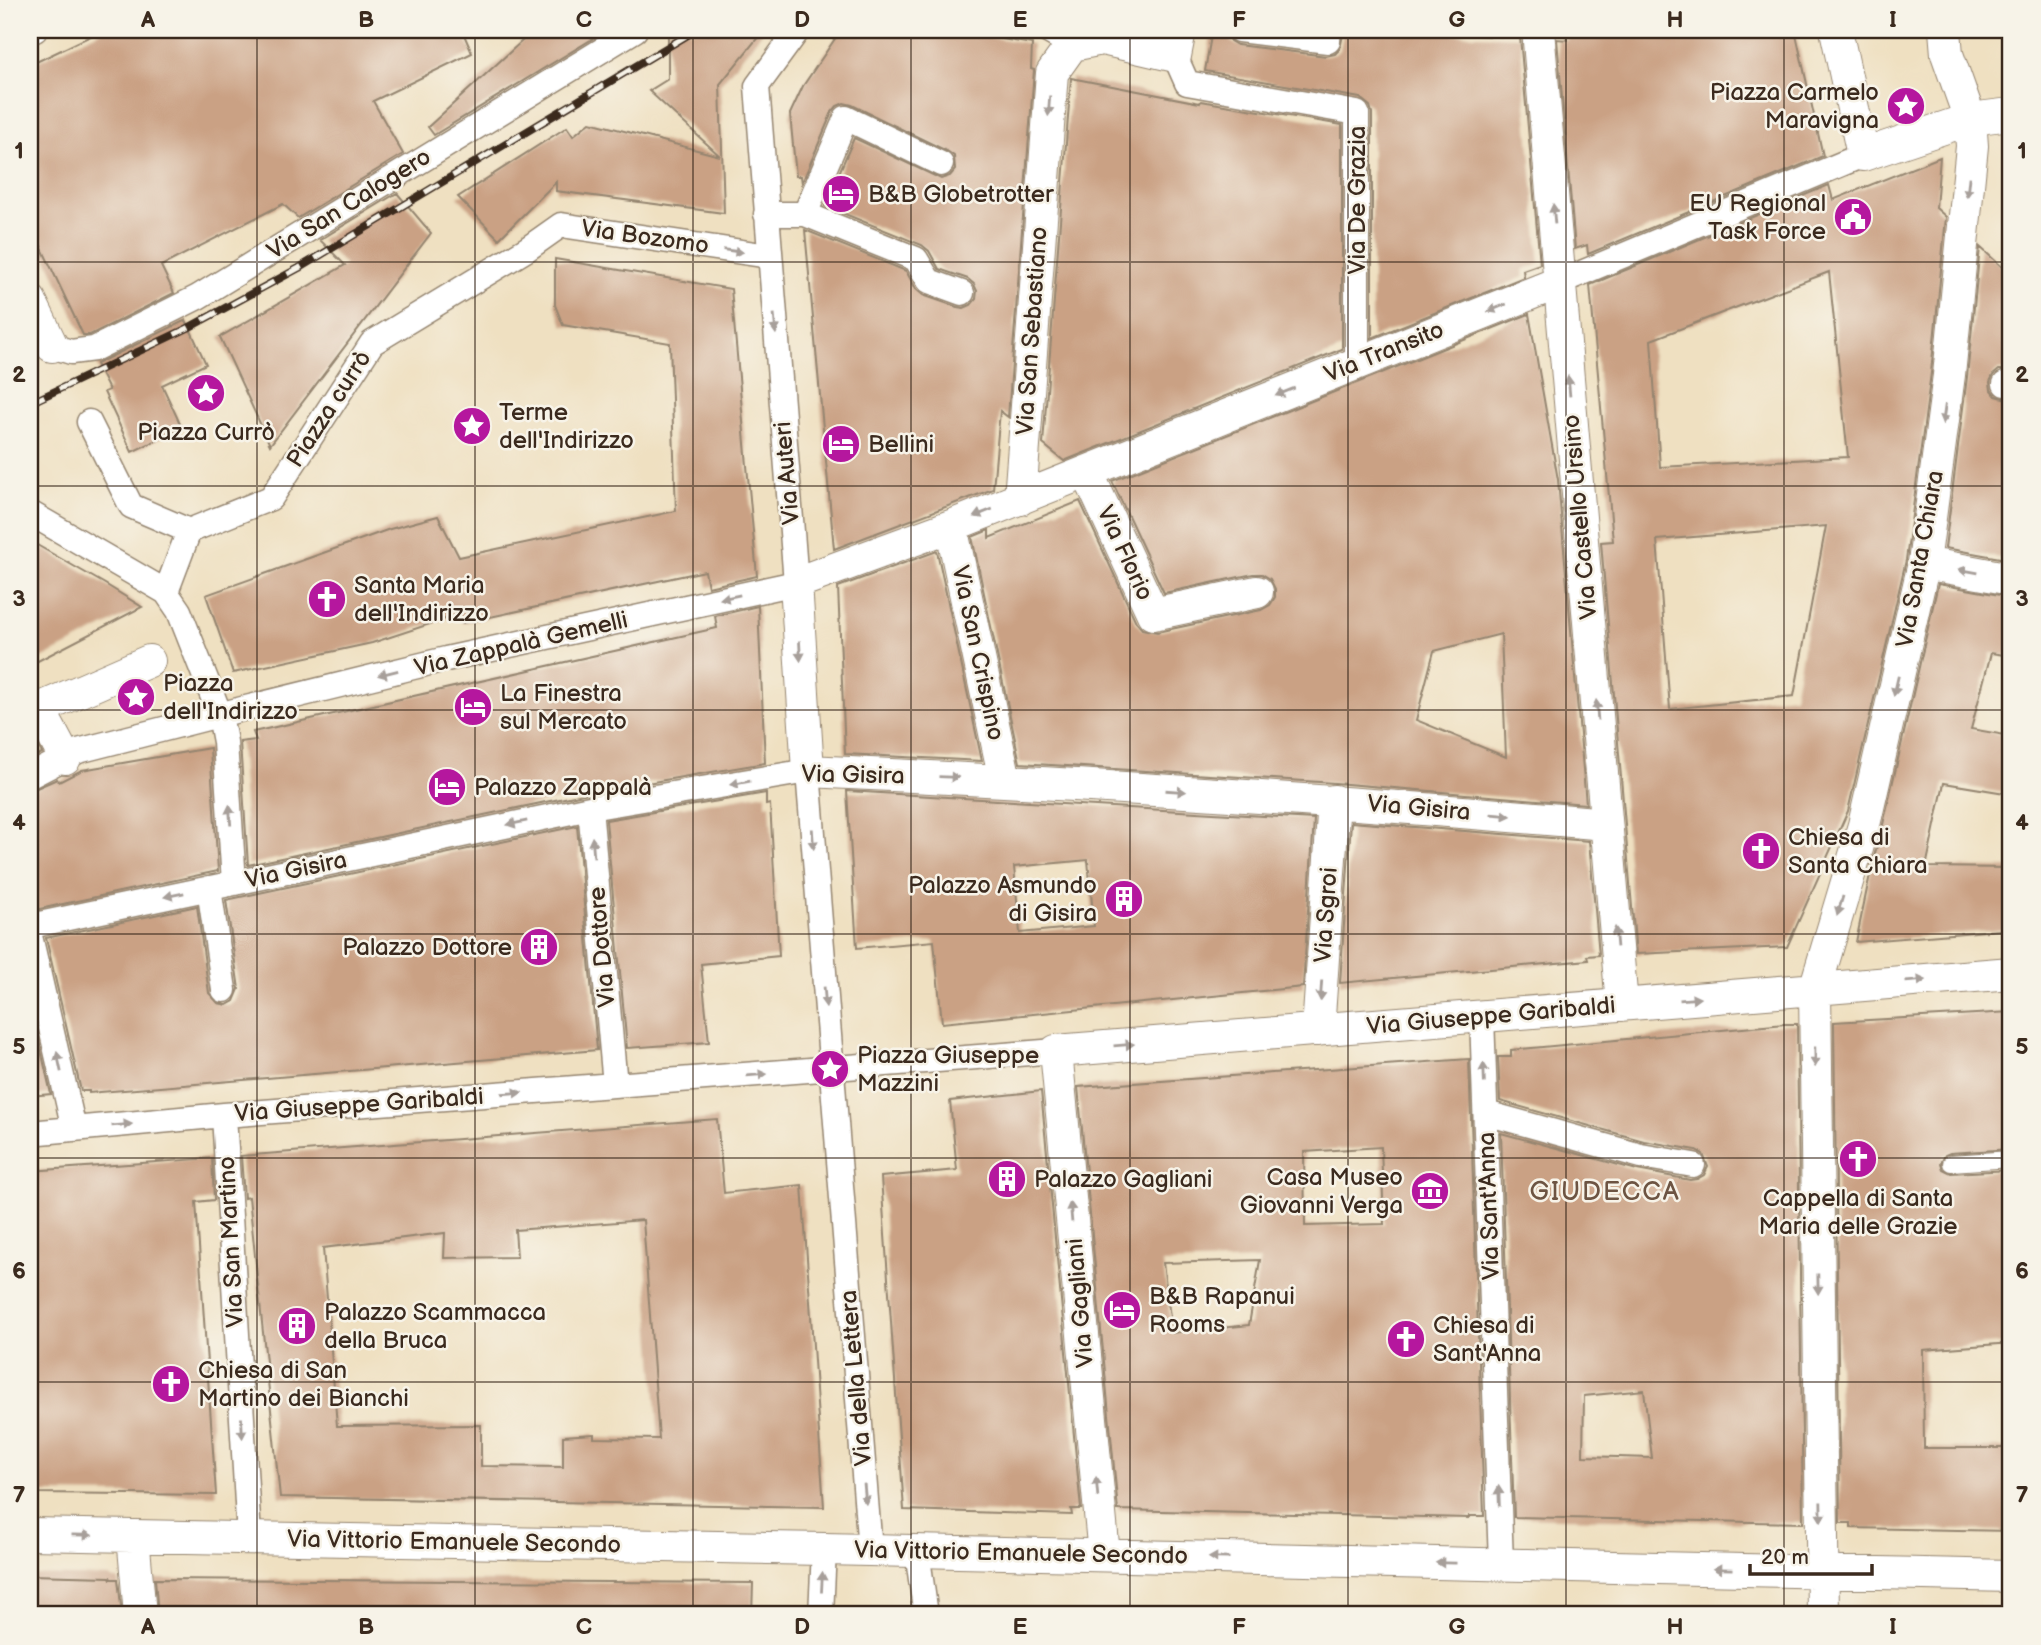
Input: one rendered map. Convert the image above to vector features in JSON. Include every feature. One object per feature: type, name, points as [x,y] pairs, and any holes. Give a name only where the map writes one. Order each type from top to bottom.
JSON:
[{"type":"street","points":[[30,32],[35,30]]},
{"type":"street","name":"Via San Calogero","points":[[52,346],[71,352],[94,349],[198,298],[635,30]]},
{"type":"street","name":"Via Auteri","points":[[798,30],[757,86],[830,1069]]},
{"type":"street","points":[[1239,30],[1328,41],[1329,30]]},
{"type":"street","name":"Via Castello Ursino","points":[[1538,30],[1622,1005]]},
{"type":"street","points":[[1836,30],[1863,155]]},
{"type":"street","name":"Via Santa Chiara","points":[[1823,1615],[1815,989],[1864,825],[1924,563],[1949,375],[1972,146],[1970,119],[1947,54],[1945,30]]},
{"type":"street","points":[[1081,36],[1177,43]]},
{"type":"street","name":"Via San Sebastiano","points":[[1020,499],[1052,73],[1081,36]]},
{"type":"street","name":"Via De Grazia","points":[[1177,43],[1188,83],[1357,113],[1357,363]]},
{"type":"street","name":"Via Transito","points":[[796,583],[1020,499],[1560,282],[1863,155],[1970,119],[2011,114]]},
{"type":"street","points":[[805,214],[846,118],[941,164]]},
{"type":"street","points":[[766,214],[805,214],[916,259],[929,281],[962,293]]},
{"type":"street","name":"Via Bozomo","points":[[527,249],[561,225],[769,256]]},
{"type":"street","name":"Piazza currò","points":[[189,531],[271,498],[372,343],[527,249]]},
{"type":"street","points":[[30,300],[52,346]]},
{"type":"street","points":[[89,422],[131,506],[189,531],[166,592]]},
{"type":"street","name":"Via Florio","points":[[1087,472],[1153,614],[1257,592]]},
{"type":"street","points":[[30,513],[166,592],[179,611],[220,715],[225,742],[234,883]]},
{"type":"street","name":"Via San Crispino","points":[[950,526],[1004,780]]},
{"type":"street","points":[[1924,563],[2011,579]]},
{"type":"street","name":"Via Zappalà Gemelli","points":[[30,776],[78,751],[246,708],[446,659],[796,583]]},
{"type":"street","points":[[65,758],[39,709],[149,661]]},
{"type":"street","name":"Via Gisira","points":[[30,926],[590,808],[808,771],[1004,780],[1334,801],[1606,824]]},
{"type":"street","name":"Via Sgroi","points":[[1318,1030],[1334,801]]},
{"type":"street","name":"Via Dottore","points":[[590,808],[615,1085]]},
{"type":"street","points":[[209,888],[224,990]]},
{"type":"street","points":[[30,936],[74,1129]]},
{"type":"street","name":"Via Giuseppe Garibaldi","points":[[30,1133],[224,1115],[830,1069],[2011,973]]},
{"type":"street","name":"Via Sant'Anna","points":[[1482,1016],[1501,1564]]},
{"type":"street","name":"Via Gagliani","points":[[1056,1051],[1104,1555]]},
{"type":"street","name":"Via della Lettera","points":[[830,1069],[870,1550]]},
{"type":"street","points":[[1486,1114],[1641,1156],[1693,1165]]},
{"type":"street","name":"Via San Martino","points":[[224,1115],[249,1537]]},
{"type":"street","name":"Via Vittorio Emanuele Secondo","points":[[30,1534],[2011,1576]]},
{"type":"street","points":[[134,1536],[140,1615]]},
{"type":"street","points":[[821,1615],[824,1549]]},
{"type":"street","points":[[917,1551],[926,1615]]},
{"type":"lane","points":[[1951,1163],[2011,1158]]},
{"type":"building","points":[[103,30],[462,30],[472,53],[373,101],[403,154],[298,218],[283,204],[161,266],[174,293],[90,335],[83,335],[30,223],[30,65]]},
{"type":"building","points":[[534,30],[607,30],[434,135],[428,127]]},
{"type":"building","points":[[668,30],[764,30],[720,84],[724,213],[556,191],[556,182],[499,239],[458,197],[567,127],[573,136],[590,122],[720,156],[649,91],[668,79]]},
{"type":"building","points":[[841,30],[957,30],[1032,44],[1031,69],[1034,70],[1008,417],[1000,411],[993,489],[834,549],[805,230],[906,271],[916,289],[923,295],[964,308],[976,299],[977,291],[968,279],[939,269],[929,251],[922,245],[825,206],[854,138],[941,179],[950,176],[955,170],[954,156],[947,151],[844,103],[832,112],[802,183],[801,176],[796,176],[790,114],[803,86]]},
{"type":"building","points":[[1212,30],[1224,30],[1230,41],[1237,45],[1326,56],[1335,54],[1340,49],[1344,30],[1455,30],[1454,34],[1520,37],[1540,264],[1523,270],[1524,277],[1372,338],[1370,106],[1360,98],[1205,71]]},
{"type":"building","points":[[1566,30],[1795,30],[1823,156],[1588,254],[1587,245],[1575,249],[1557,39],[1567,40]]},
{"type":"building","points":[[1071,78],[1200,103],[1201,101],[1342,125],[1342,349],[1064,461],[1043,444]]},
{"type":"building","points":[[1940,157],[1936,208],[1946,217],[1931,373],[1906,560],[1848,811],[1787,947],[1636,954],[1601,542],[1613,541],[1590,285],[1829,185],[1833,200]],"holes":[[[1829,272],[1848,457],[1660,467],[1651,340]],[[1826,526],[1794,696],[1670,709],[1657,540]]]},
{"type":"building","points":[[397,193],[431,233],[270,445],[220,337],[345,265],[320,240]]},
{"type":"building","points":[[1980,247],[2011,275],[2011,370],[1999,370],[1990,382],[1991,390],[1996,396],[2011,400],[2011,560],[1945,548],[1967,377]]},
{"type":"building","points":[[555,259],[731,289],[757,576],[708,587],[705,571],[462,623],[460,614],[372,643],[233,673],[206,595],[390,529],[438,516],[459,557],[676,511],[670,343],[563,325],[555,305]]},
{"type":"building","points":[[1529,314],[1558,480],[1586,804],[1335,783],[1020,763],[972,537],[989,530],[989,538],[1080,501],[1136,622],[1142,629],[1157,632],[1261,610],[1270,605],[1275,597],[1275,589],[1270,579],[1262,574],[1164,593],[1112,481]],"holes":[[[1501,634],[1506,757],[1416,720],[1434,651]]]},
{"type":"building","points":[[186,320],[206,364],[162,385],[182,428],[132,452],[104,392],[109,390],[96,364]]},
{"type":"building","points":[[30,541],[105,584],[142,607],[30,665]]},
{"type":"building","points":[[937,551],[982,761],[845,754],[838,587]]},
{"type":"building","points":[[1938,584],[2011,597],[2011,656],[1991,653],[1971,729],[2011,736],[2011,794],[1944,783],[1926,867],[2011,868],[2011,929],[1856,942],[1873,860]]},
{"type":"building","points":[[758,606],[765,763],[588,793],[248,865],[240,742],[256,740],[253,732],[717,628],[715,616]]},
{"type":"building","points":[[30,731],[42,753],[30,759]]},
{"type":"building","points":[[210,748],[218,871],[30,911],[30,791],[57,779],[59,782],[82,770]]},
{"type":"building","points":[[847,791],[1314,819],[1303,987],[942,1023],[934,941],[857,948]],"holes":[[[1088,860],[1094,926],[1020,933],[1014,867]]]},
{"type":"building","points":[[766,793],[766,805],[770,804],[779,956],[701,964],[709,1042],[627,1048],[606,820]]},
{"type":"building","points":[[1351,822],[1589,841],[1599,955],[1587,956],[1588,960],[1340,983]]},
{"type":"building","points":[[577,826],[597,1050],[89,1093],[81,1091],[46,938],[197,906],[209,993],[218,1003],[227,1005],[234,1001],[239,989],[226,900]]},
{"type":"building","points":[[30,1002],[51,1094],[30,1096]]},
{"type":"building","points":[[2011,1012],[2011,1149],[1950,1153],[1945,1155],[1941,1163],[1943,1169],[1951,1173],[2011,1170],[2011,1343],[1923,1350],[1924,1448],[2011,1448],[2011,1531],[1851,1528],[1851,1523],[1840,1523],[1834,1022]]},
{"type":"building","points":[[1797,1024],[1803,1523],[1514,1517],[1501,1133],[1637,1170],[1690,1180],[1704,1175],[1708,1167],[1703,1154],[1696,1150],[1644,1141],[1500,1101],[1498,1057],[1511,1057],[1511,1050]],"holes":[[[1644,1390],[1652,1458],[1583,1456],[1584,1396]]]},
{"type":"building","points":[[1469,1059],[1484,1516],[1469,1518],[1118,1510],[1078,1087]],"holes":[[[1381,1147],[1384,1224],[1305,1226],[1304,1152]],[[1260,1260],[1249,1325],[1172,1333],[1163,1263]]]},
{"type":"building","points":[[1041,1091],[1081,1509],[1071,1509],[1072,1515],[904,1510],[881,1177],[957,1170],[950,1101]]},
{"type":"building","points":[[717,1119],[724,1193],[802,1185],[824,1507],[280,1497],[249,1197],[244,1198],[241,1156]],"holes":[[[643,1220],[659,1439],[594,1438],[594,1434],[563,1436],[563,1467],[481,1466],[481,1425],[337,1426],[323,1248],[445,1233],[444,1258],[517,1257],[515,1230]]]},
{"type":"building","points":[[212,1158],[214,1200],[196,1202],[216,1495],[37,1493],[30,1401],[30,1171]]},
{"type":"building","points":[[30,1575],[118,1579],[122,1615],[30,1615]]},
{"type":"building","points":[[155,1579],[753,1583],[752,1615],[158,1615]]},
{"type":"railway","points":[[30,403],[188,328],[299,268],[696,30]]},
{"type":"place","name":"Piazza Carmelo Maravigna","points":[[1906,106]]},
{"type":"place","name":"B&B Globetrotter","points":[[841,194]]},
{"type":"place","name":"EU Regional Task Force","points":[[1853,217]]},
{"type":"place","name":"Piazza Currò","points":[[206,393]]},
{"type":"place","name":"Terme dell'Indirizzo","points":[[472,426]]},
{"type":"place","name":"Bellini","points":[[841,444]]},
{"type":"place","name":"Santa Maria dell'Indirizzo","points":[[327,599]]},
{"type":"place","name":"Piazza dell'Indirizzo","points":[[136,697]]},
{"type":"place","name":"La Finestra sul Mercato","points":[[473,707]]},
{"type":"place","name":"Palazzo Zappalà","points":[[447,787]]},
{"type":"place","name":"Chiesa di Santa Chiara","points":[[1761,851]]},
{"type":"place","name":"Palazzo Asmundo di Gisira","points":[[1124,899]]},
{"type":"place","name":"Palazzo Dottore","points":[[539,947]]},
{"type":"place","name":"Piazza Giuseppe Mazzini","points":[[830,1069]]},
{"type":"place","name":"Cappella di Santa Maria delle Grazie","points":[[1858,1159]]},
{"type":"place","name":"Palazzo Gagliani","points":[[1007,1179]]},
{"type":"place","name":"Casa Museo Giovanni Verga","points":[[1430,1191]]},
{"type":"place","name":"B&B Rapanui Rooms","points":[[1122,1310]]},
{"type":"place","name":"Palazzo Scammacca della Bruca","points":[[297,1326]]},
{"type":"place","name":"Chiesa di Sant'Anna","points":[[1406,1339]]},
{"type":"place","name":"Chiesa di San Martino dei Bianchi","points":[[171,1384]]},
{"type":"district","name":"GIUDECCA","points":[[1605,1192]]}]
